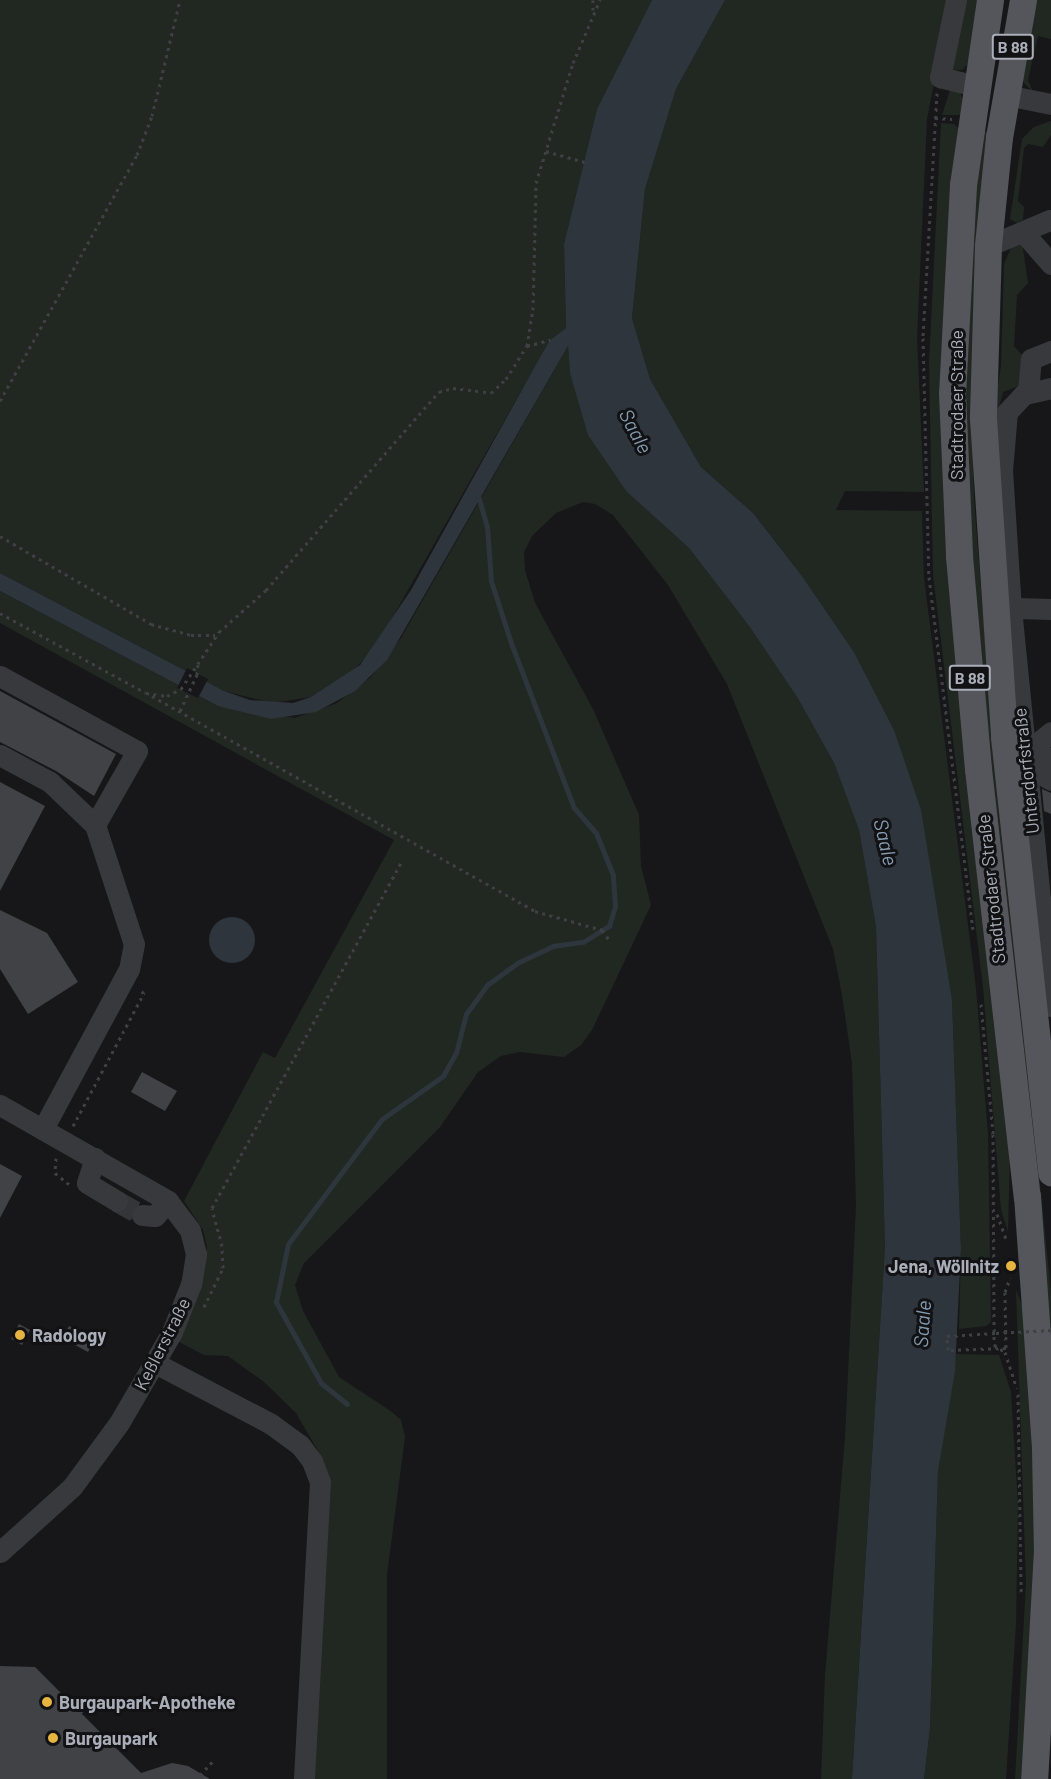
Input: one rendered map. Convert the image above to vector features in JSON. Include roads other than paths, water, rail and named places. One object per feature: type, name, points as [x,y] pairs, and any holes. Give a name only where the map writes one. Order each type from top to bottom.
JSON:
[{"type":"main road","name":"Stadtrodaer Straße","points":[[990,0],[975,86],[962,196],[952,393],[959,556],[978,769],[1027,1196],[1045,1449],[1047,1550],[1034,1779]]},
{"type":"main road","name":"Stadtrodaer Straße","points":[[1023,0],[1006,95],[988,246],[982,418],[989,550],[1004,737],[1051,1172]]},
{"type":"main road","points":[[975,86],[1006,95]]},
{"type":"street","points":[[956,0],[940,77],[975,86]]},
{"type":"street","points":[[1006,95],[1051,104]]},
{"type":"street","points":[[988,246],[1023,232],[1051,217]]},
{"type":"street","points":[[1023,232],[1051,264]]},
{"type":"street","points":[[1051,351],[1031,359],[1028,392],[1051,388]]},
{"type":"street","name":"Unterdorfstraße","points":[[1028,392],[1007,412],[1003,424],[1002,470],[1011,608],[1039,754],[1031,815],[1051,1006]]},
{"type":"street","points":[[1011,608],[1051,609]]},
{"type":"street","points":[[0,676],[137,751],[95,825]]},
{"type":"street","points":[[1051,732],[1039,754],[1046,777],[1051,780]]},
{"type":"street","points":[[0,755],[50,782],[95,825],[134,944],[123,980],[43,1129]]},
{"type":"street","points":[[1031,815],[1051,826]]},
{"type":"street","name":"Keßlerstraße","points":[[0,1105],[168,1201],[190,1230],[196,1254],[185,1300],[155,1363],[83,1473],[3,1547]]},
{"type":"street","points":[[95,1158],[87,1183],[117,1201]]},
{"type":"street","points":[[142,1215],[155,1216],[168,1201]]},
{"type":"street","points":[[155,1363],[271,1424],[300,1445],[312,1461],[320,1482],[304,1779]]},
{"type":"water","name":"Saale","points":[[652,0],[725,0],[676,89],[645,189],[632,318],[650,379],[701,467],[753,513],[802,576],[854,652],[894,730],[921,810],[952,1000],[961,1249],[955,1371],[938,1471],[930,1728],[924,1779],[852,1779],[885,1246],[876,927],[859,830],[834,763],[797,697],[749,626],[689,548],[627,492],[588,435],[570,373],[568,346],[387,660],[355,691],[316,712],[271,719],[218,706],[0,591],[0,573],[224,691],[250,700],[293,703],[311,697],[360,665],[411,590],[550,340],[566,328],[564,244],[597,109]]},
{"type":"water","points":[[232,917],[248,924],[255,940],[248,956],[232,963],[216,956],[209,940],[216,924]]},
{"type":"waterway","points":[[347,1404],[321,1383],[276,1302],[288,1244],[382,1119],[443,1076],[456,1053],[466,1014],[487,985],[517,963],[553,946],[583,942],[609,926],[615,906],[613,875],[596,833],[574,808],[512,646],[491,581],[487,527],[478,495]]},
{"type":"tunnel","points":[[117,1201],[142,1215]]},
{"type":"place","name":"Jena, Wöllnitz","points":[[1011,1266]]},
{"type":"place","name":"Radology","points":[[20,1335]]},
{"type":"place","name":"Burgaupark-Apotheke","points":[[47,1702]]},
{"type":"place","name":"Burgaupark","points":[[53,1738]]}]
